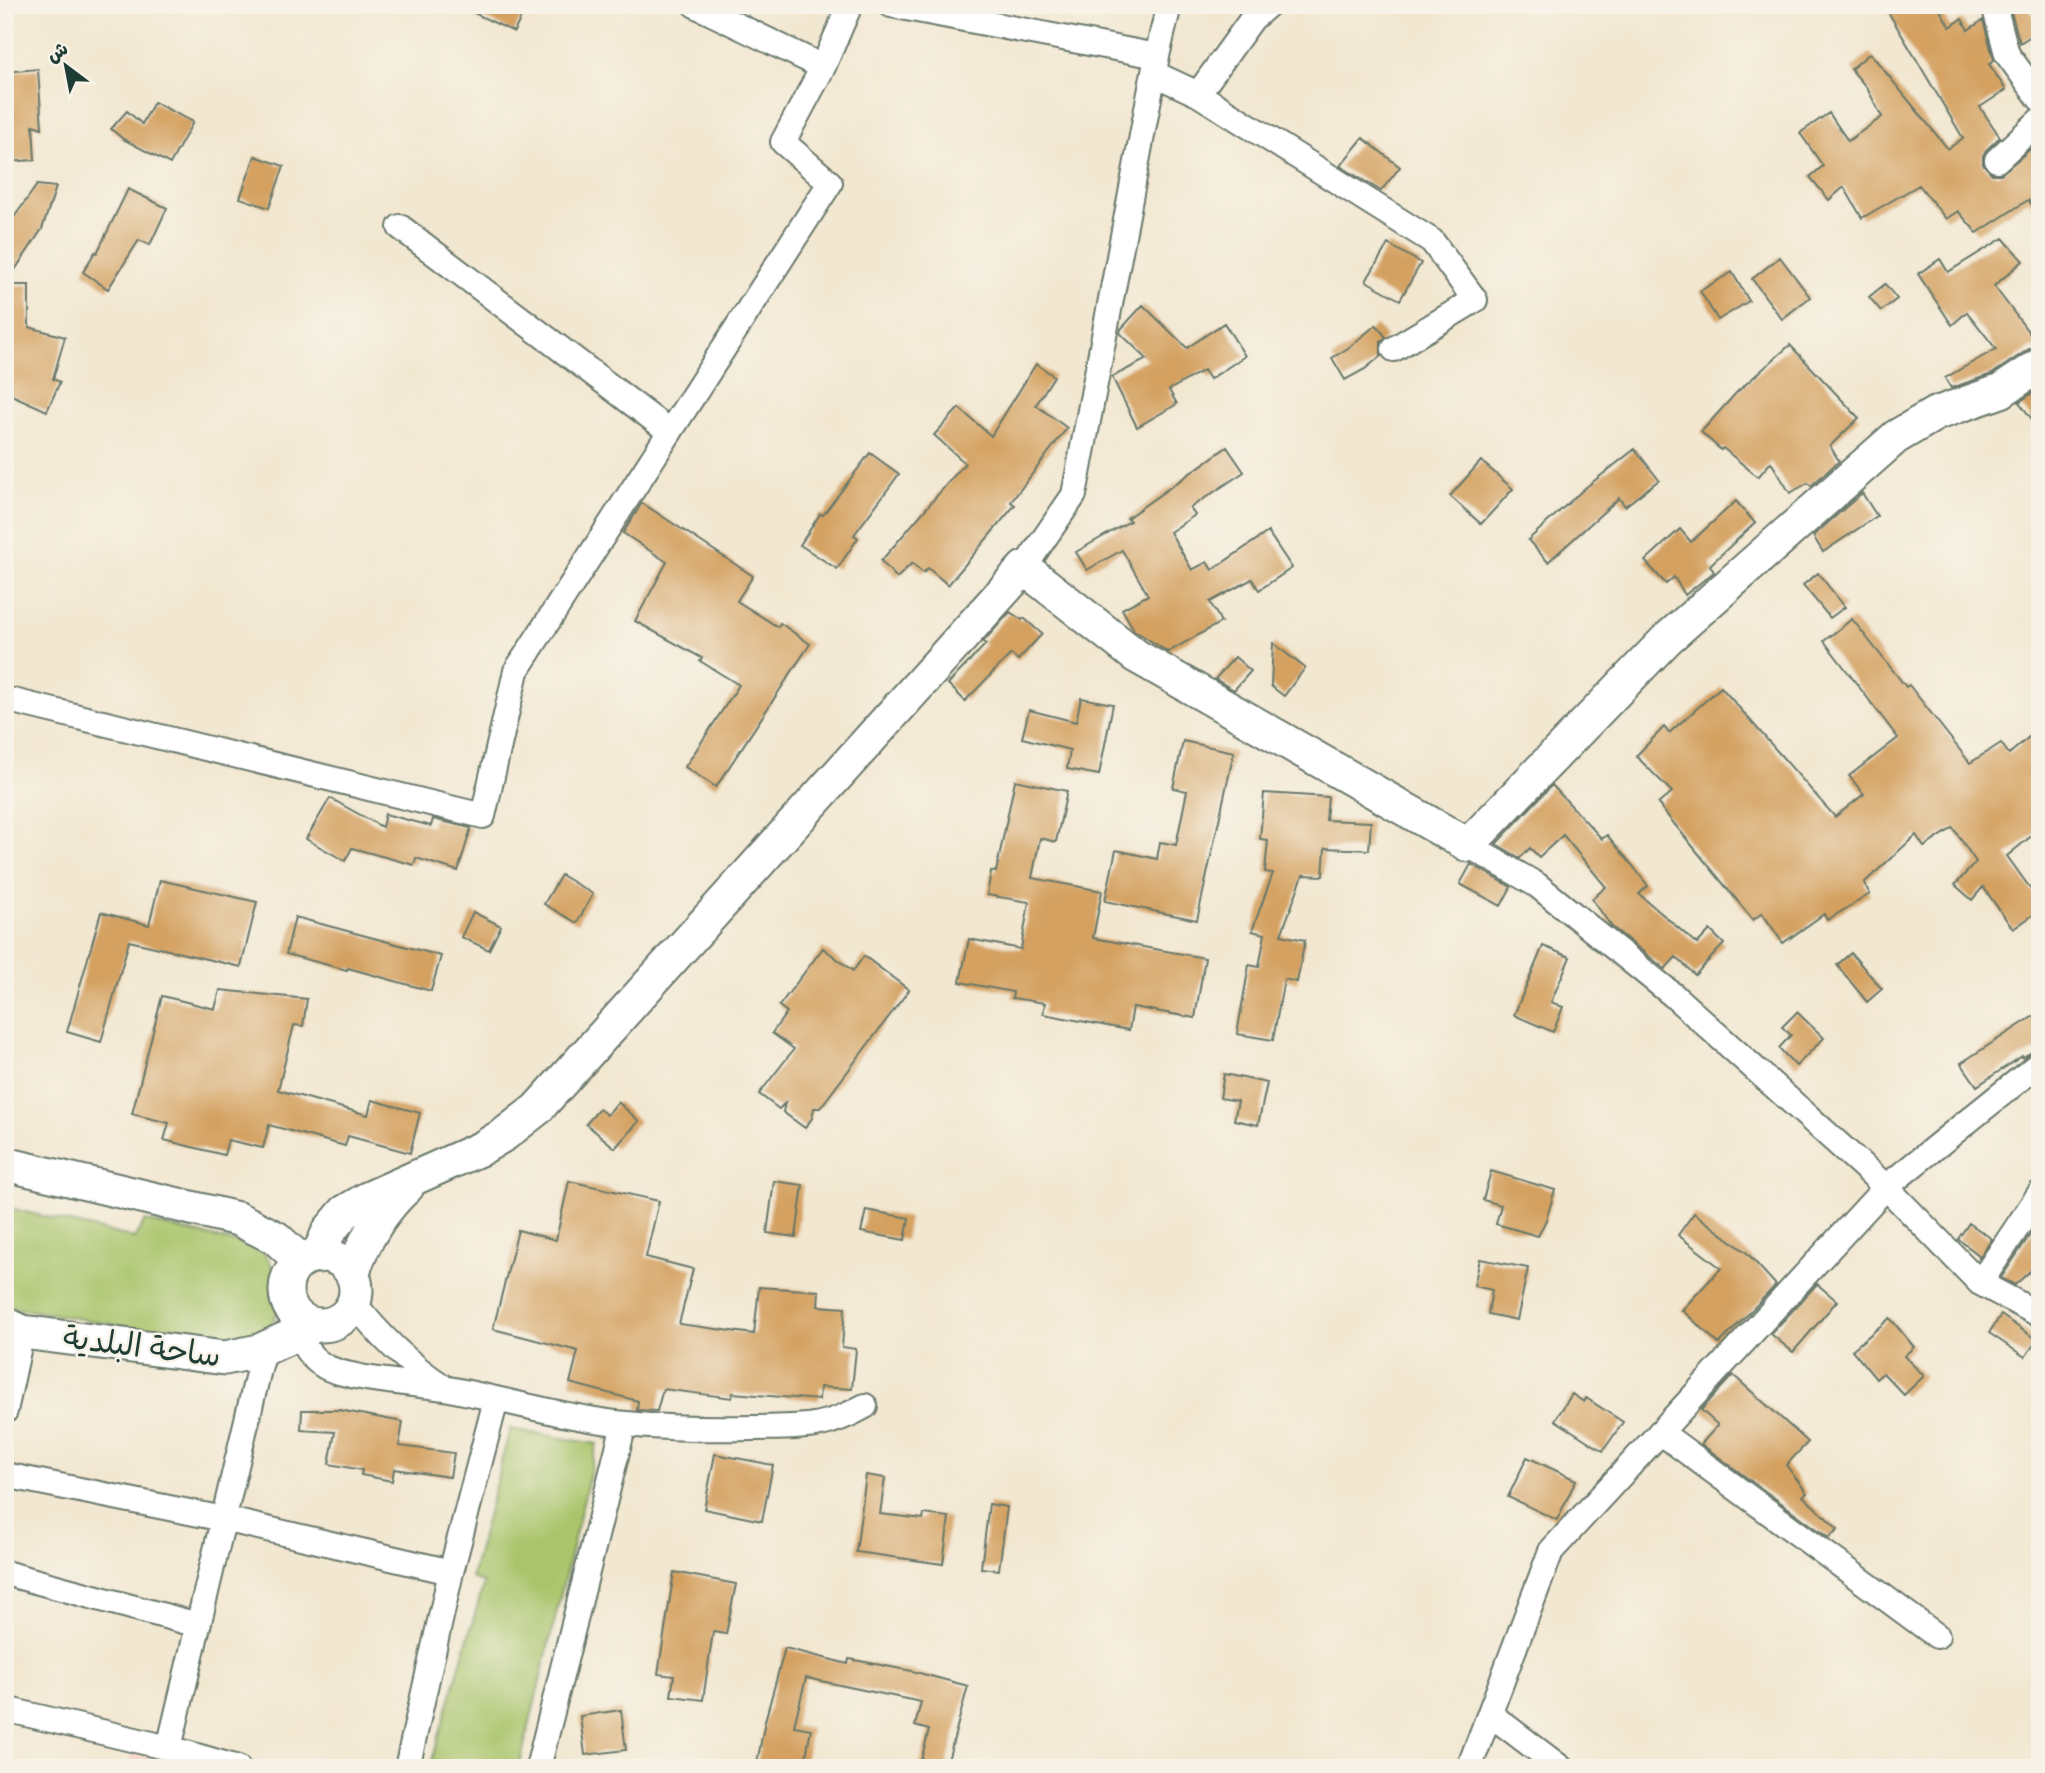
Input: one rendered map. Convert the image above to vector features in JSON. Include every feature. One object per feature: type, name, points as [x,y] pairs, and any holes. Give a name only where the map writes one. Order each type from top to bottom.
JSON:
[{"type":"street","points":[[695,5],[823,66]]},
{"type":"street","points":[[5,699],[482,816],[516,671],[830,183],[783,142],[823,66],[850,5]]},
{"type":"street","points":[[891,5],[1156,65],[1432,241],[1475,300],[1394,349]]},
{"type":"street","points":[[865,1406],[845,1418],[815,1427],[726,1429],[624,1424],[445,1388],[338,1372],[317,1362],[309,1353],[303,1324],[289,1304],[286,1292],[288,1280],[293,1270],[310,1259],[328,1231],[345,1212],[367,1199],[482,1148],[537,1109],[1024,568],[1074,495],[1156,65],[1170,5]]},
{"type":"street","points":[[1198,94],[1252,19],[1268,5]]},
{"type":"street","points":[[1994,5],[2007,54],[2040,99]]},
{"type":"street","points":[[1997,160],[2040,120]]},
{"type":"street","points":[[400,227],[670,432]]},
{"type":"street","points":[[1468,845],[1666,640],[1896,437],[1934,414],[2001,391],[2040,365]]},
{"type":"street","points":[[1024,568],[1136,656],[1537,885],[1663,987],[1886,1187],[1980,1283],[2040,1315]]},
{"type":"street","points":[[1469,1768],[1551,1551],[1886,1187],[2040,1063]]},
{"type":"street","points":[[5,1164],[238,1219],[310,1259],[335,1258],[345,1265],[369,1322],[403,1357],[445,1388]]},
{"type":"street","points":[[303,1324],[327,1325],[348,1313],[359,1255],[390,1204],[422,1174]]},
{"type":"street","points":[[1980,1283],[2040,1194]]},
{"type":"street","name":"ساحة البلدية","points":[[14,1328],[215,1358],[237,1357],[266,1348],[303,1324]]},
{"type":"street","points":[[5,1411],[14,1328]]},
{"type":"street","points":[[169,1748],[266,1348]]},
{"type":"street","points":[[407,1768],[451,1572],[496,1400]]},
{"type":"street","points":[[538,1768],[624,1424]]},
{"type":"street","points":[[1660,1432],[1937,1636]]},
{"type":"street","points":[[5,1475],[224,1519],[451,1572]]},
{"type":"street","points":[[5,1573],[198,1625]]},
{"type":"street","points":[[5,1709],[169,1748],[238,1768]]},
{"type":"street","points":[[1490,1714],[1561,1768]]},
{"type":"shaded area","points":[[135,1741],[232,1768],[129,1768]]},
{"type":"green space","points":[[5,1207],[134,1238],[145,1221],[258,1248],[270,1262],[277,1281],[279,1301],[274,1319],[258,1334],[238,1346],[11,1307],[5,1303]]},
{"type":"green space","points":[[510,1429],[597,1444],[519,1768],[414,1768],[414,1764],[430,1767],[484,1583],[471,1578]]},
{"type":"building","points":[[457,5],[527,5],[514,32]]},
{"type":"building","points":[[1884,5],[1937,5],[1950,27],[1962,19],[1968,30],[1983,20],[1994,60],[1989,64],[2006,90],[1980,107],[2000,137],[1986,150],[1983,164],[1992,174],[2001,174],[2040,141],[2040,214],[2028,200],[1977,233],[1958,211],[1946,219],[1919,185],[1862,218],[1844,187],[1829,200],[1810,177],[1823,166],[1800,133],[1829,113],[1848,141],[1882,117],[1867,88],[1851,69],[1870,53],[1948,149],[1963,138]]},
{"type":"building","points":[[2009,5],[2027,5],[2040,25],[2040,30],[2020,43]]},
{"type":"building","points":[[38,69],[42,128],[33,125],[35,160],[5,162],[5,72]]},
{"type":"building","points":[[154,102],[193,122],[170,164],[123,139],[111,129],[127,111],[142,124]]},
{"type":"building","points":[[1363,138],[1400,167],[1381,191],[1340,166]]},
{"type":"building","points":[[255,156],[284,166],[269,208],[240,198]]},
{"type":"building","points":[[37,185],[56,187],[42,229],[5,285],[5,230]]},
{"type":"building","points":[[128,189],[167,208],[150,245],[139,240],[108,289],[83,272],[95,252],[97,253]]},
{"type":"building","points":[[2003,238],[2023,261],[1994,286],[2039,346],[2029,349],[1992,374],[1951,388],[1945,378],[1996,349],[1967,312],[1952,325],[1918,274],[1940,259],[1948,272]]},
{"type":"building","points":[[1388,244],[1421,263],[1400,300],[1366,281]]},
{"type":"building","points":[[1780,257],[1810,297],[1782,319],[1752,279]]},
{"type":"building","points":[[1732,272],[1749,301],[1718,320],[1700,291]]},
{"type":"building","points":[[1885,284],[1897,299],[1881,311],[1869,297]]},
{"type":"building","points":[[5,285],[29,285],[29,327],[65,337],[53,379],[60,382],[47,411],[5,392]]},
{"type":"building","points":[[1143,305],[1187,348],[1224,323],[1245,356],[1210,379],[1204,370],[1169,390],[1177,404],[1137,427],[1112,377],[1147,359],[1120,333]]},
{"type":"building","points":[[1376,325],[1386,337],[1381,342],[1381,356],[1345,380],[1332,358]]},
{"type":"building","points":[[1790,345],[1859,418],[1830,446],[1839,461],[1811,486],[1808,483],[1790,493],[1771,462],[1758,477],[1701,432],[1737,392]]},
{"type":"building","points":[[1036,364],[1054,376],[1036,405],[1067,428],[1011,502],[1015,505],[948,585],[928,568],[923,573],[912,563],[897,578],[881,561],[965,463],[934,435],[959,408],[991,436]]},
{"type":"building","points":[[2040,388],[2040,430],[2019,402]]},
{"type":"building","points":[[1227,447],[1244,472],[1190,508],[1195,515],[1170,532],[1192,570],[1207,562],[1212,570],[1268,532],[1292,568],[1259,590],[1252,579],[1210,602],[1221,622],[1168,652],[1134,630],[1122,609],[1148,595],[1122,550],[1087,570],[1076,552],[1130,521],[1127,518]]},
{"type":"building","points":[[1635,449],[1659,480],[1625,506],[1619,498],[1548,562],[1528,540],[1585,488]]},
{"type":"building","points":[[870,453],[899,474],[854,535],[858,538],[837,569],[800,545],[820,514],[823,515]]},
{"type":"building","points":[[1481,461],[1513,489],[1481,524],[1450,496]]},
{"type":"building","points":[[1862,493],[1877,516],[1823,552],[1813,536]]},
{"type":"building","points":[[1736,501],[1755,523],[1710,565],[1714,572],[1685,595],[1674,577],[1666,584],[1645,561],[1680,529],[1691,542]]},
{"type":"building","points":[[642,503],[753,576],[737,601],[778,627],[780,623],[810,644],[716,787],[685,767],[739,685],[700,661],[702,658],[635,621],[667,562],[623,533]]},
{"type":"building","points":[[1818,573],[1845,607],[1830,618],[1803,585]]},
{"type":"building","points":[[1010,612],[1022,620],[1024,618],[1042,634],[1018,660],[1011,654],[965,701],[948,684],[986,644],[983,642]]},
{"type":"building","points":[[1852,619],[1906,687],[1909,685],[1970,763],[2001,743],[2009,754],[2029,737],[2040,750],[2040,829],[2007,856],[2040,902],[2040,910],[2013,929],[1983,887],[1972,900],[1955,885],[1976,862],[1953,828],[1924,847],[1916,835],[1864,883],[1870,894],[1827,920],[1824,914],[1783,943],[1762,913],[1753,920],[1658,804],[1672,792],[1636,756],[1664,727],[1669,733],[1721,687],[1835,817],[1864,794],[1849,776],[1898,738],[1824,641]]},
{"type":"building","points":[[1273,643],[1305,668],[1284,696],[1271,686]]},
{"type":"building","points":[[1235,657],[1251,671],[1234,690],[1215,679]]},
{"type":"building","points":[[1081,698],[1113,704],[1099,775],[1067,769],[1070,750],[1022,738],[1029,710],[1076,722]]},
{"type":"building","points":[[1183,741],[1234,752],[1197,920],[1105,901],[1116,850],[1157,859],[1160,842],[1176,845],[1187,791],[1173,788]]},
{"type":"building","points":[[1015,780],[1067,791],[1056,842],[1040,838],[1032,878],[1102,891],[1093,938],[1205,958],[1195,1018],[1133,1007],[1129,1030],[1043,1014],[1045,1003],[1012,998],[1013,992],[960,982],[969,939],[1021,949],[1029,902],[987,895],[991,871],[996,872]]},
{"type":"building","points":[[1552,785],[1602,839],[1607,835],[1633,866],[1648,886],[1639,894],[1697,944],[1710,930],[1724,944],[1695,975],[1676,957],[1665,969],[1612,927],[1592,899],[1606,887],[1563,835],[1539,857],[1530,848],[1520,858],[1496,844]]},
{"type":"building","points":[[1264,793],[1328,797],[1326,820],[1371,822],[1369,850],[1325,848],[1323,876],[1303,875],[1281,935],[1305,940],[1297,982],[1284,979],[1273,1040],[1237,1034],[1249,965],[1259,967],[1265,934],[1252,931],[1273,873],[1265,872],[1268,840],[1260,839]]},
{"type":"building","points":[[330,798],[382,827],[385,814],[431,826],[433,819],[471,828],[458,871],[416,858],[414,865],[352,848],[345,861],[306,839]]},
{"type":"building","points":[[1471,864],[1511,887],[1501,906],[1460,884]]},
{"type":"building","points":[[561,875],[593,894],[577,923],[544,904]]},
{"type":"building","points":[[160,880],[257,902],[241,967],[129,941],[101,1042],[67,1032],[101,912],[149,925]]},
{"type":"building","points":[[473,912],[501,926],[489,950],[461,937]]},
{"type":"building","points":[[295,917],[441,956],[431,991],[286,954]]},
{"type":"building","points":[[1543,946],[1570,957],[1551,1002],[1563,1007],[1553,1032],[1514,1015]]},
{"type":"building","points":[[823,948],[853,971],[864,956],[909,990],[820,1108],[814,1108],[812,1118],[805,1128],[783,1112],[785,1103],[779,1109],[759,1094],[794,1049],[772,1033],[787,1012],[779,1006]]},
{"type":"building","points":[[1851,953],[1882,989],[1867,1002],[1837,965]]},
{"type":"building","points":[[220,990],[307,999],[303,1026],[294,1025],[278,1090],[368,1115],[372,1100],[420,1113],[410,1153],[348,1136],[345,1146],[269,1125],[263,1148],[228,1140],[224,1155],[164,1140],[169,1123],[132,1114],[162,996],[215,1009]]},
{"type":"building","points":[[1797,1012],[1824,1038],[1796,1066],[1779,1048],[1791,1035],[1782,1027]]},
{"type":"building","points":[[2040,1012],[2040,1048],[2022,1056],[1977,1086],[1961,1063]]},
{"type":"building","points":[[1224,1074],[1267,1083],[1258,1125],[1234,1120],[1238,1101],[1220,1098]]},
{"type":"building","points":[[618,1102],[639,1121],[615,1148],[586,1124],[599,1109],[607,1115]]},
{"type":"building","points":[[1491,1171],[1555,1190],[1538,1236],[1496,1224],[1501,1205],[1483,1200]]},
{"type":"building","points":[[569,1181],[659,1201],[646,1257],[693,1269],[679,1324],[754,1334],[759,1287],[819,1291],[818,1306],[845,1308],[842,1347],[856,1349],[852,1389],[820,1387],[819,1400],[733,1393],[732,1398],[663,1389],[657,1411],[637,1410],[638,1401],[570,1383],[578,1351],[493,1329],[518,1230],[556,1240]]},
{"type":"building","points":[[774,1181],[803,1185],[796,1237],[767,1233]]},
{"type":"building","points":[[866,1210],[909,1218],[905,1240],[861,1232]]},
{"type":"building","points":[[1694,1213],[1747,1253],[1776,1285],[1719,1344],[1682,1310],[1721,1268],[1678,1235]]},
{"type":"building","points":[[2040,1220],[2040,1262],[2015,1285],[2001,1278]]},
{"type":"building","points":[[1969,1223],[1992,1239],[1978,1259],[1980,1256],[1958,1239]]},
{"type":"building","points":[[1480,1259],[1528,1268],[1517,1320],[1488,1314],[1492,1290],[1474,1286]]},
{"type":"building","points":[[1817,1284],[1837,1301],[1793,1352],[1771,1334]]},
{"type":"building","points":[[2001,1315],[2037,1340],[2025,1357],[1989,1333]]},
{"type":"building","points":[[1890,1318],[1914,1347],[1904,1356],[1924,1376],[1904,1395],[1883,1373],[1876,1379],[1852,1350]]},
{"type":"building","points":[[1733,1375],[1808,1442],[1786,1465],[1807,1493],[1803,1496],[1838,1529],[1829,1538],[1701,1444],[1718,1425],[1701,1410]]},
{"type":"building","points":[[1572,1394],[1584,1402],[1586,1398],[1623,1422],[1603,1451],[1555,1420]]},
{"type":"building","points":[[302,1410],[339,1410],[403,1422],[399,1446],[454,1453],[450,1477],[394,1469],[392,1481],[361,1475],[362,1470],[329,1464],[335,1432],[301,1430]]},
{"type":"building","points":[[715,1454],[773,1465],[762,1521],[704,1509]]},
{"type":"building","points":[[1527,1457],[1576,1480],[1557,1520],[1508,1497]]},
{"type":"building","points":[[866,1475],[885,1478],[880,1514],[923,1519],[924,1514],[949,1517],[943,1564],[856,1552]]},
{"type":"building","points":[[989,1504],[1007,1507],[999,1570],[981,1568]]},
{"type":"building","points":[[674,1572],[736,1584],[726,1634],[713,1632],[703,1700],[671,1696],[674,1676],[658,1674]]},
{"type":"building","points":[[785,1648],[848,1664],[849,1659],[912,1671],[968,1686],[946,1768],[919,1768],[929,1730],[915,1726],[921,1702],[806,1678],[794,1726],[811,1729],[804,1768],[781,1768],[757,1763],[765,1721]]},
{"type":"building","points":[[621,1710],[626,1750],[585,1755],[580,1716]]}]
